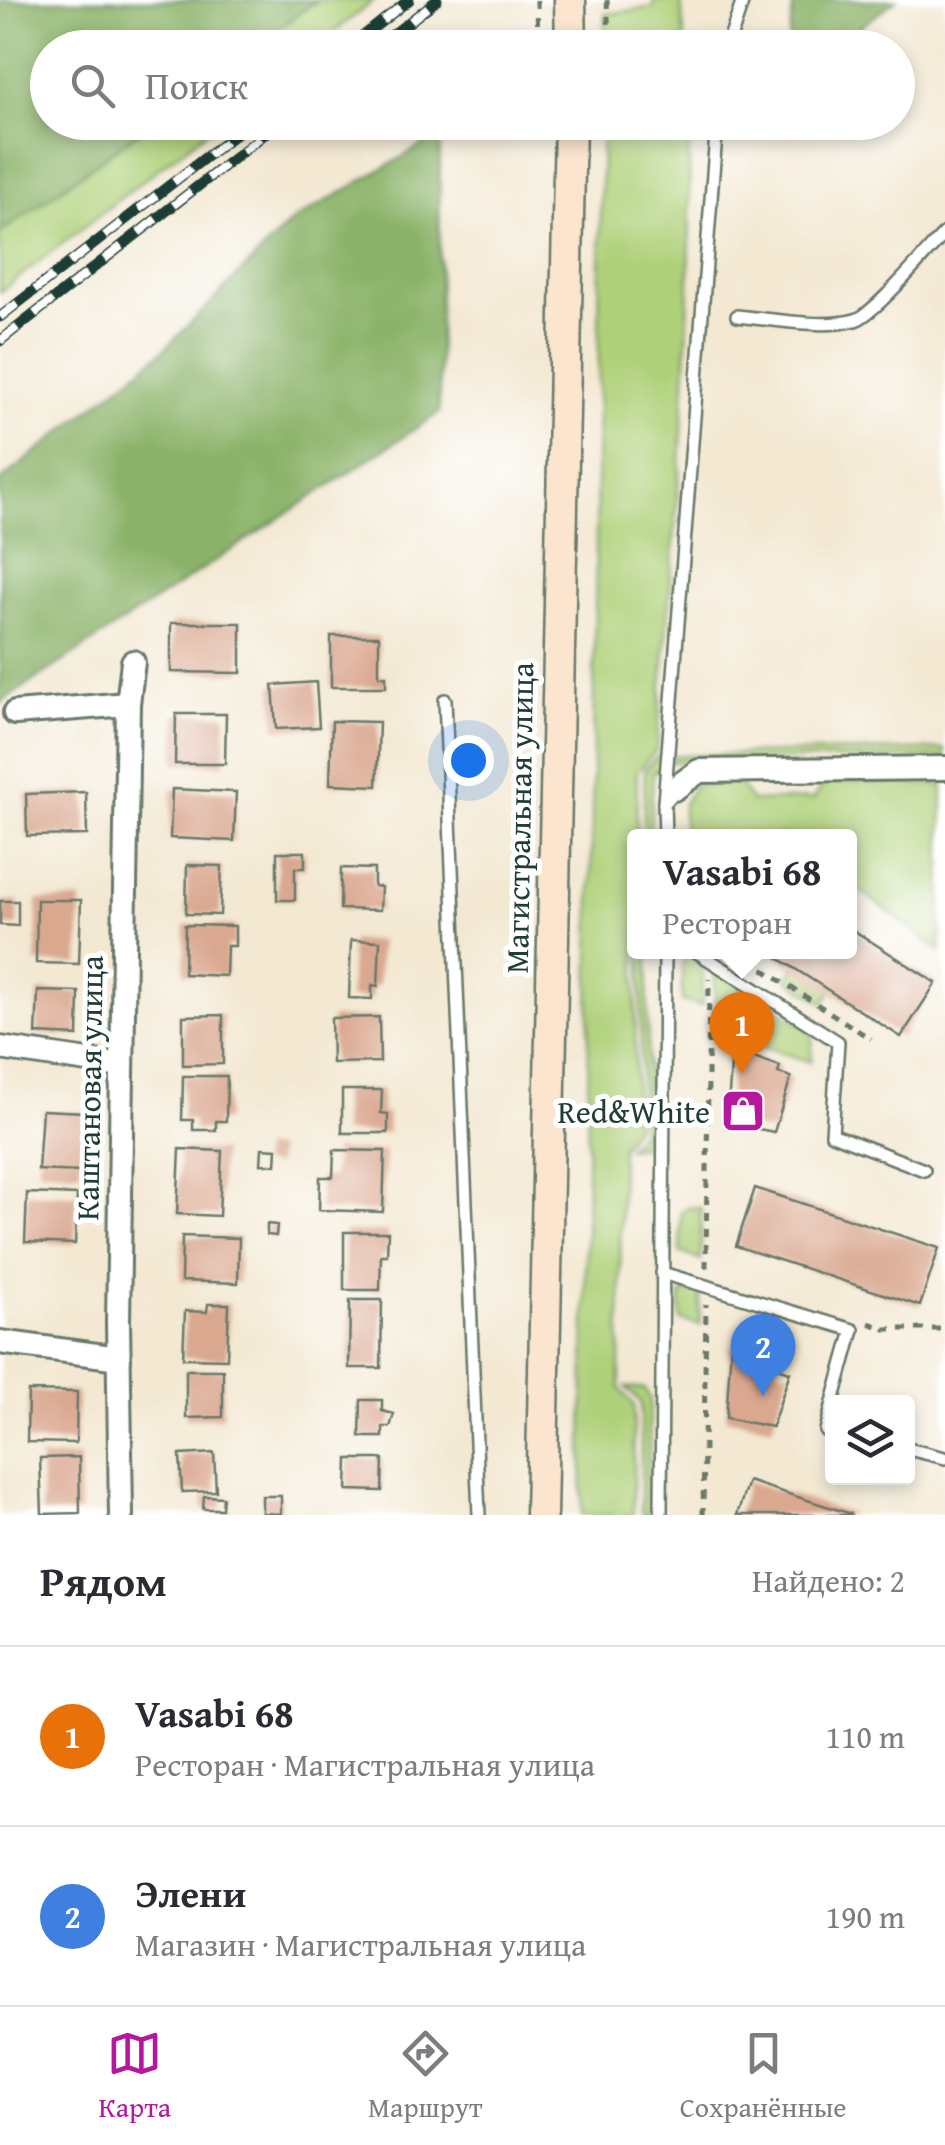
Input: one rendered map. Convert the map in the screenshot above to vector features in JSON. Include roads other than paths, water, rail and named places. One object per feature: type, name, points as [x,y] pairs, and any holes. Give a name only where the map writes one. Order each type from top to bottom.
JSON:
[{"type":"main road","points":[[570,0],[570,30]]},
{"type":"main road","name":"Магистральная улица","points":[[541,1515],[570,140]]},
{"type":"street","name":"Каштановая улица","points":[[120,1515],[122,1066],[128,704],[133,662]]},
{"type":"street","points":[[16,713],[128,704]]},
{"type":"street","points":[[669,796],[698,771],[945,768]]},
{"type":"street","points":[[0,1048],[122,1066]]},
{"type":"street","points":[[0,1342],[118,1358]]},
{"type":"lane","points":[[734,30],[743,0]]},
{"type":"lane","points":[[666,829],[716,140]]},
{"type":"lane","points":[[737,316],[793,322],[855,320],[876,308],[945,233]]},
{"type":"lane","points":[[445,700],[479,1515]]},
{"type":"lane","points":[[661,1515],[665,959]]},
{"type":"lane","points":[[707,959],[838,1042],[832,1134],[924,1170]]},
{"type":"lane","points":[[662,1273],[853,1330],[835,1395]]},
{"type":"lane","points":[[915,1452],[945,1458]]},
{"type":"railway","points":[[371,30],[409,0]]},
{"type":"railway","points":[[399,30],[437,0]]},
{"type":"railway","points":[[0,317],[228,140]]},
{"type":"railway","points":[[0,341],[257,140]]},
{"type":"place","name":"Vasabi 68","points":[[742,1074]]},
{"type":"place","name":"Red&White","points":[[743,1111]]},
{"type":"place","name":"Элени","points":[[763,1396]]}]
